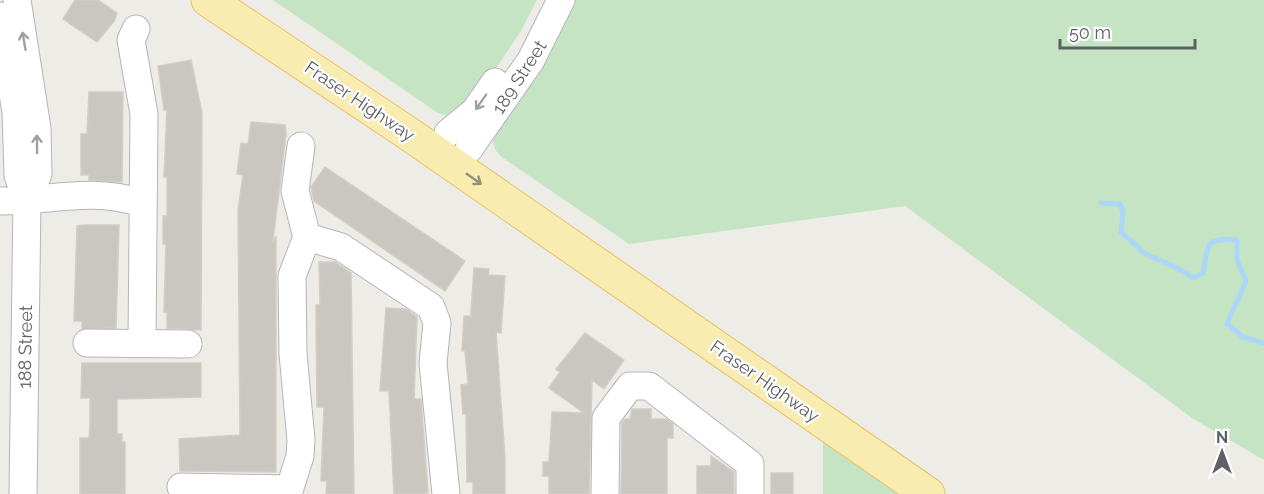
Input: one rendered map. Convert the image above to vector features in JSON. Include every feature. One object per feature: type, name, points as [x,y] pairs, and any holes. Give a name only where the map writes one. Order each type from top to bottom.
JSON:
[{"type":"main road","name":"Fraser Highway","points":[[208,0],[296,58],[406,118],[601,267],[928,494]]},
{"type":"main road","points":[[406,118],[463,151],[458,141]]},
{"type":"main road","name":"Fraser Highway","points":[[458,141],[529,189],[601,267]]},
{"type":"street","name":"188 Street","points":[[17,0],[37,128],[38,174],[27,201]]},
{"type":"street","name":"189 Street","points":[[458,141],[475,111],[522,44],[546,0]]},
{"type":"street","name":"189 Street","points":[[458,141],[531,60],[561,0]]},
{"type":"street","name":"188 Street","points":[[0,16],[16,112],[18,175],[27,201],[23,494]]},
{"type":"street","points":[[136,29],[131,40],[144,114],[142,344]]},
{"type":"street","points":[[181,487],[288,491],[300,456],[301,440],[293,354],[292,276],[307,237],[295,191],[301,146]]},
{"type":"street","points":[[0,201],[27,201],[68,212],[116,213],[142,203]]},
{"type":"street","points":[[307,237],[341,247],[431,306],[437,323],[434,363],[446,494]]},
{"type":"street","points":[[87,343],[188,344]]},
{"type":"street","points":[[605,494],[606,418],[630,386],[649,386],[750,465],[750,494]]},
{"type":"green space","points":[[273,0],[537,0],[521,31],[472,104],[451,117],[438,113]]},
{"type":"green space","points":[[571,0],[1264,0],[1264,460],[1192,418],[905,206],[629,244],[506,160],[497,152],[493,143],[493,134]]},
{"type":"green space","points":[[823,442],[899,494],[823,494]]},
{"type":"building","points":[[75,0],[98,0],[117,13],[114,21],[97,42],[63,19]]},
{"type":"building","points":[[191,60],[202,113],[201,330],[167,328],[167,312],[164,312],[166,244],[163,244],[163,216],[167,216],[167,177],[164,177],[167,110],[164,110],[158,66]]},
{"type":"building","points":[[89,92],[123,92],[122,182],[89,180],[89,175],[81,175],[81,134],[87,134]]},
{"type":"building","points":[[251,122],[285,125],[286,134],[273,241],[276,237],[276,472],[180,471],[179,439],[240,435],[238,210],[243,175],[237,174],[241,143],[248,144]]},
{"type":"building","points":[[325,167],[465,261],[445,291],[314,201],[311,187]]},
{"type":"building","points":[[119,225],[116,328],[82,329],[82,321],[74,321],[77,226]]},
{"type":"building","points":[[319,262],[335,262],[351,273],[354,494],[326,494],[327,481],[321,481],[324,407],[317,407],[316,305],[320,305]]},
{"type":"building","points":[[474,268],[489,269],[488,275],[505,276],[501,333],[496,332],[505,459],[505,494],[473,494],[473,482],[467,482],[466,414],[463,414],[461,385],[468,384],[465,351],[462,351],[464,316],[471,316]]},
{"type":"building","points":[[386,308],[406,309],[417,317],[414,399],[421,399],[428,493],[394,494],[389,391],[380,391]]},
{"type":"building","points":[[585,333],[624,360],[604,389],[592,380],[589,494],[549,494],[549,476],[543,476],[543,462],[549,462],[552,412],[584,413],[549,388],[560,372],[556,369]]},
{"type":"building","points":[[82,363],[201,363],[201,397],[117,399],[117,434],[122,434],[122,442],[125,442],[125,494],[80,494],[80,438],[89,438],[90,426],[90,398],[81,398]]},
{"type":"building","points":[[632,409],[651,409],[651,419],[666,419],[673,424],[673,438],[667,438],[667,494],[621,494],[622,423],[625,419],[630,419]]},
{"type":"building","points":[[711,456],[734,472],[734,494],[697,494],[697,466],[711,466]]},
{"type":"building","points":[[771,473],[793,473],[793,494],[771,494]]},
{"type":"waterway","points":[[1101,203],[1120,204],[1123,212],[1121,233],[1143,252],[1176,267],[1193,278],[1203,273],[1207,249],[1213,242],[1226,239],[1237,240],[1237,260],[1246,281],[1227,324],[1243,337],[1264,343]]}]
